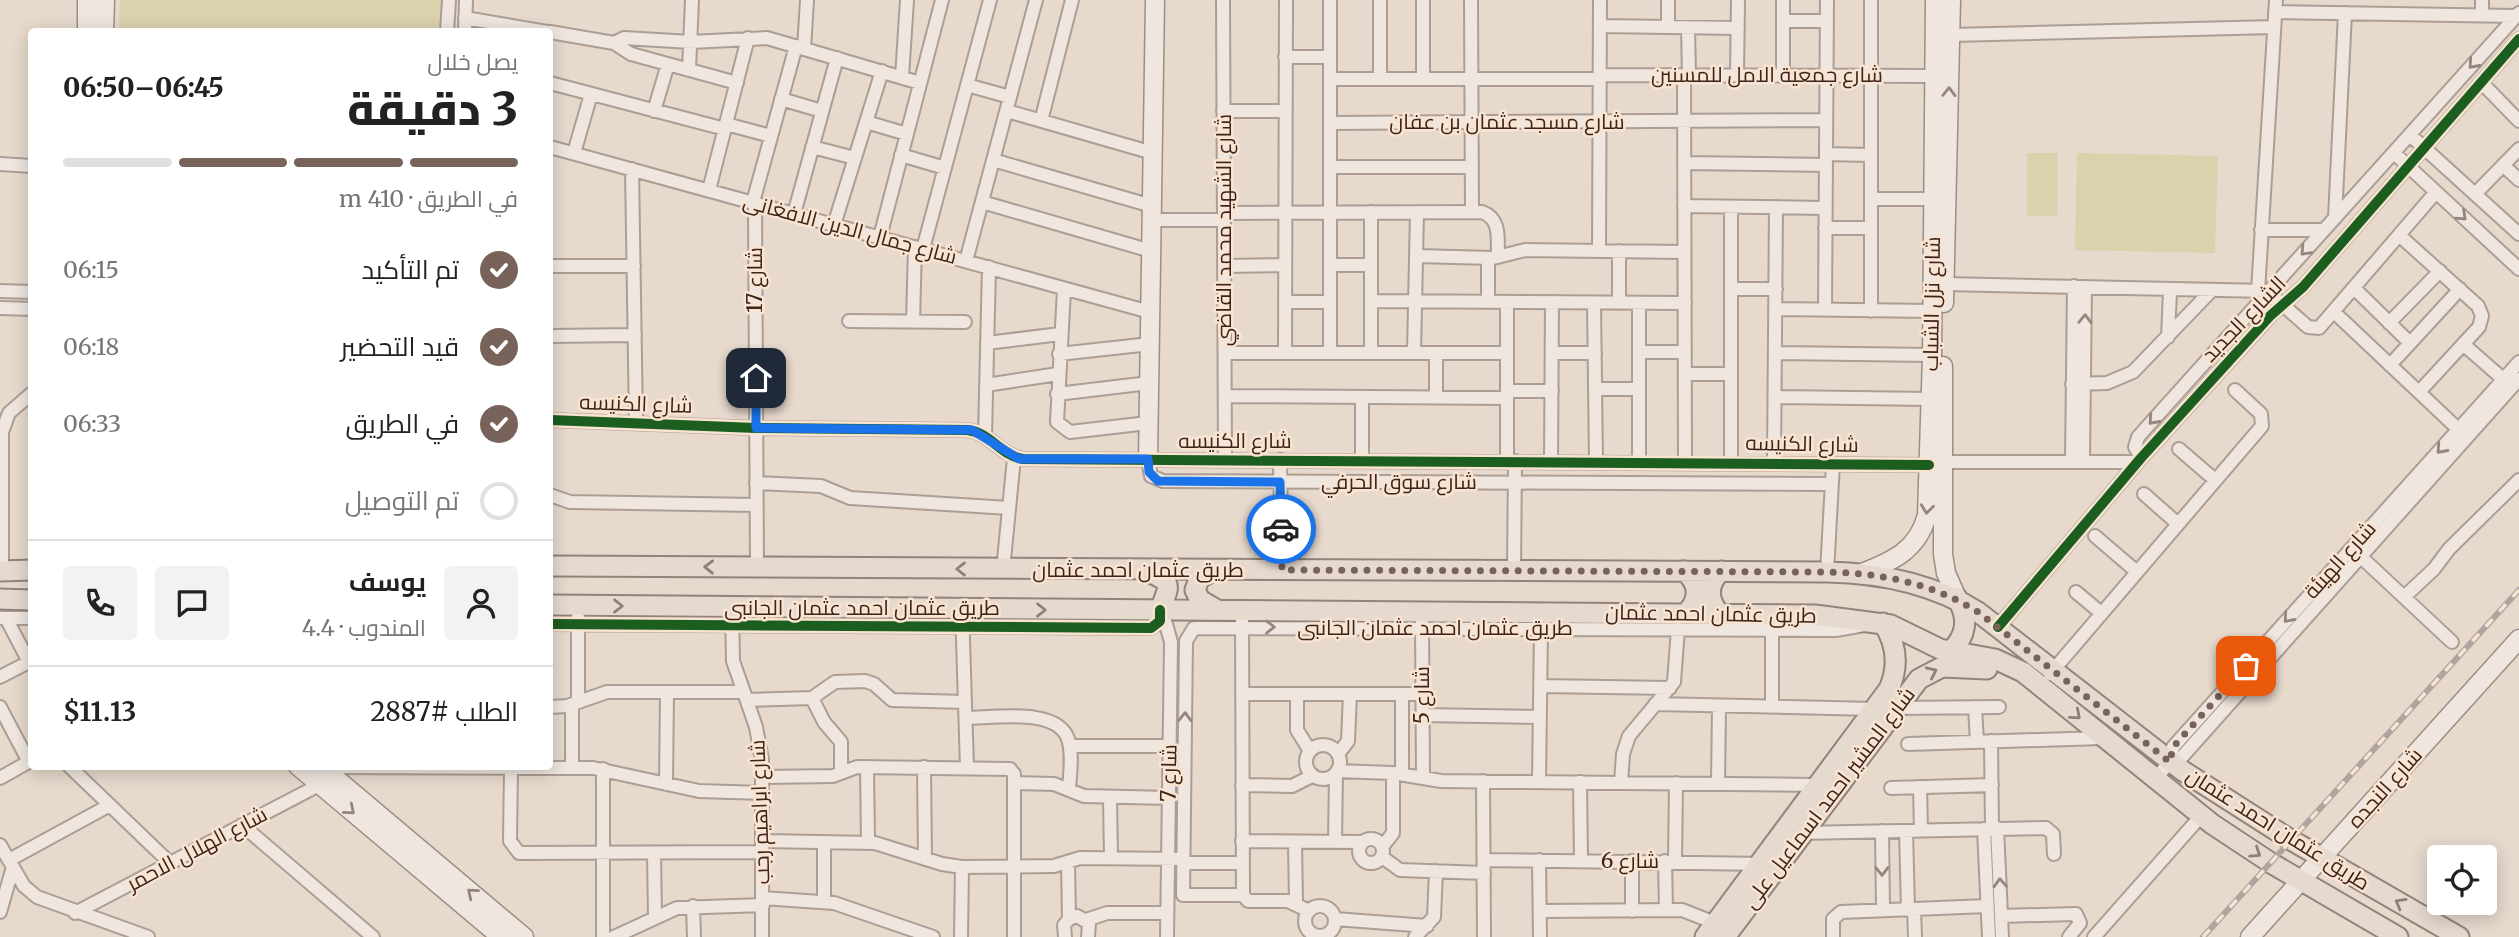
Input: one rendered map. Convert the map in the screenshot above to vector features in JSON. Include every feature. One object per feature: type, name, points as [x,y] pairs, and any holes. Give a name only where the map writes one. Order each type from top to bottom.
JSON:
[{"type":"main road","name":"طريق عثمان احمد عثمان","points":[[553,566],[1827,572],[1862,573],[1916,583],[1956,598],[1998,627],[2102,738],[2207,820],[2398,937]]},
{"type":"main road","points":[[1,571],[28,570]]},
{"type":"main road","points":[[1144,570],[1161,577],[1168,586],[1168,594],[1161,610]]},
{"type":"main road","points":[[1214,570],[1199,579],[1195,590],[1200,600],[1217,610]]},
{"type":"main road","points":[[1682,621],[1693,606],[1697,589],[1684,571]]},
{"type":"main road","points":[[1720,614],[1712,604],[1710,592],[1713,580],[1721,571]]},
{"type":"main road","points":[[1950,652],[1963,636],[1965,627],[1962,607],[1956,598]]},
{"type":"main road","points":[[2,612],[28,602]]},
{"type":"main road","name":"طريق عثمان احمد عثمان","points":[[553,607],[578,615],[732,617],[962,619],[1217,610],[1242,618],[1682,621],[1720,614],[1827,615],[1880,622],[1950,652],[1996,659],[2024,672],[2047,678],[2177,766],[2322,858],[2459,937]]},
{"type":"main road","name":"شارع المشير احمد اسماعيل على","points":[[1715,932],[1767,865],[1817,785],[1889,689],[1895,671],[1894,645],[1880,622]]},
{"type":"main road","name":"شارع المشير احمد اسماعيل على","points":[[1767,865],[1800,833],[1919,679],[1941,667],[2024,672]]},
{"type":"main road","points":[[2177,766],[2174,784],[2207,809],[2207,820]]},
{"type":"street","points":[[87,28],[88,0]]},
{"type":"street","points":[[104,28],[105,0]]},
{"type":"street","points":[[447,28],[449,0]]},
{"type":"street","points":[[465,28],[466,0]]},
{"type":"street","points":[[689,70],[692,0]]},
{"type":"street","name":"شارع 17","points":[[757,568],[754,202],[781,99],[800,47],[807,0]]},
{"type":"street","points":[[902,77],[907,0]]},
{"type":"street","points":[[880,237],[942,0]]},
{"type":"street","points":[[913,321],[919,248],[945,168],[990,0]]},
{"type":"street","points":[[966,261],[1036,0]]},
{"type":"street","points":[[1041,121],[1072,0]]},
{"type":"street","points":[[1148,459],[1155,0]]},
{"type":"street","name":"شارع الشهيد محمد القاضي","points":[[1223,0],[1225,460]]},
{"type":"street","points":[[1285,353],[1286,0]]},
{"type":"street","points":[[1329,0],[1330,354]]},
{"type":"street","points":[[1380,0],[1380,79]]},
{"type":"street","points":[[1423,0],[1423,79]]},
{"type":"street","points":[[1471,0],[1472,212]]},
{"type":"street","points":[[1599,250],[1600,0]]},
{"type":"street","points":[[1668,0],[1668,27]]},
{"type":"street","points":[[1738,0],[1738,75]]},
{"type":"street","points":[[1783,0],[1783,75]]},
{"type":"street","points":[[1825,310],[1827,0]]},
{"type":"street","points":[[1871,0],[1871,311]]},
{"type":"street","name":"شارع نزل الشباب","points":[[1862,573],[1896,559],[1919,536],[1927,515],[1936,463],[1945,284],[1934,76],[1935,0]]},
{"type":"street","name":"شارع نزل الشباب","points":[[1951,0],[1940,161],[1933,199],[1931,399],[1944,564],[1956,598]]},
{"type":"street","points":[[2482,15],[2483,0]]},
{"type":"street","points":[[2263,291],[2261,230],[2276,6],[2398,7],[2482,15],[2517,15]]},
{"type":"street","points":[[2335,218],[2352,8]]},
{"type":"street","name":"الشارع الجديد","points":[[2139,460],[2135,447],[2138,437],[2263,291],[2324,230],[2517,15]]},
{"type":"street","points":[[465,18],[526,28]]},
{"type":"street","points":[[1783,21],[1827,21]]},
{"type":"street","points":[[1600,26],[1738,28]]},
{"type":"street","points":[[1950,35],[2274,27]]},
{"type":"street","points":[[1685,463],[1684,121],[1688,28]]},
{"type":"street","points":[[553,33],[614,43],[625,51],[737,83]]},
{"type":"street","points":[[614,43],[624,38],[691,42],[767,38],[920,83]]},
{"type":"street","points":[[709,190],[748,38]]},
{"type":"street","name":"الشارع الجديد","points":[[1998,627],[2139,460],[2303,286],[2519,38]]},
{"type":"street","points":[[1286,57],[1330,57]]},
{"type":"street","points":[[794,214],[837,58]]},
{"type":"street","points":[[654,111],[667,64]]},
{"type":"street","points":[[834,225],[882,71]]},
{"type":"street","name":"شارع جمعية الامل للمسنين","points":[[1330,79],[1686,75],[1934,76]]},
{"type":"street","points":[[2482,83],[2516,112]]},
{"type":"street","points":[[553,84],[654,111],[771,136]]},
{"type":"street","points":[[967,85],[1010,97]]},
{"type":"street","points":[[574,153],[591,94]]},
{"type":"street","points":[[781,99],[822,111]]},
{"type":"street","points":[[1007,111],[1153,153]]},
{"type":"street","points":[[1223,111],[1285,111]]},
{"type":"street","name":"شارع مسجد عثمان بن عفان","points":[[1330,123],[1826,120]]},
{"type":"street","points":[[866,122],[907,134]]},
{"type":"street","points":[[2410,135],[2519,234]]},
{"type":"street","points":[[812,147],[855,158]]},
{"type":"street","name":"شارع جمال الدين الافغانى","points":[[553,148],[1150,312]]},
{"type":"street","points":[[2475,194],[2519,149]]},
{"type":"street","points":[[2394,153],[2519,269]]},
{"type":"street","points":[[901,155],[945,168]]},
{"type":"street","points":[[1684,163],[1871,155]]},
{"type":"street","points":[[993,160],[1152,213],[1224,216],[1285,212],[1482,212],[1494,219],[1488,302]]},
{"type":"street","points":[[0,164],[28,166]]},
{"type":"street","points":[[2503,165],[2519,180]]},
{"type":"street","points":[[1330,167],[1472,167]]},
{"type":"street","points":[[632,169],[636,423]]},
{"type":"street","points":[[1945,284],[2263,291],[2312,329],[2323,327],[2437,192]]},
{"type":"street","points":[[1871,199],[1933,199]]},
{"type":"street","points":[[982,202],[1151,251]]},
{"type":"street","points":[[1684,206],[1826,208]]},
{"type":"street","points":[[1731,206],[1731,463]]},
{"type":"street","points":[[1774,463],[1776,208]]},
{"type":"street","points":[[1371,212],[1371,353]]},
{"type":"street","points":[[1415,353],[1417,212]]},
{"type":"street","points":[[1825,228],[1871,228]]},
{"type":"street","points":[[2261,230],[2324,230]]},
{"type":"street","points":[[2400,236],[2478,306],[2482,316],[2479,327],[2418,392]]},
{"type":"street","points":[[1416,256],[1493,258],[1525,250],[1684,251]]},
{"type":"street","points":[[1619,251],[1619,303]]},
{"type":"street","points":[[1330,264],[1371,265]]},
{"type":"street","points":[[553,265],[634,266]]},
{"type":"street","points":[[1224,266],[1285,265]]},
{"type":"street","points":[[985,436],[989,267]]},
{"type":"street","points":[[2389,323],[2440,271]]},
{"type":"street","points":[[2077,461],[2079,287]]},
{"type":"street","points":[[1064,289],[1056,416],[1065,431],[1148,423]]},
{"type":"street","points":[[1731,289],[1776,289]]},
{"type":"street","points":[[2355,289],[2410,343]]},
{"type":"street","points":[[2390,365],[2460,289]]},
{"type":"street","points":[[2168,337],[2170,291]]},
{"type":"street","points":[[2078,384],[2107,383],[2125,377],[2168,337],[2211,291]]},
{"type":"street","points":[[0,292],[28,292]]},
{"type":"street","points":[[1371,301],[1685,303]]},
{"type":"street","points":[[1285,302],[1330,302]]},
{"type":"street","points":[[1507,302],[1507,394],[1515,483],[1514,570]]},
{"type":"street","points":[[1551,462],[1552,302]]},
{"type":"street","points":[[1594,303],[1596,462]]},
{"type":"street","points":[[1639,303],[1639,462]]},
{"type":"street","points":[[0,308],[28,309]]},
{"type":"street","points":[[1775,309],[1933,311]]},
{"type":"street","points":[[2335,313],[2458,429]]},
{"type":"street","points":[[849,321],[965,322]]},
{"type":"street","points":[[987,343],[1060,334]]},
{"type":"street","points":[[553,337],[635,335]]},
{"type":"street","points":[[1059,354],[1150,344]]},
{"type":"street","points":[[2463,344],[2503,379]]},
{"type":"street","points":[[1639,352],[1685,352]]},
{"type":"street","points":[[1224,353],[1507,354]]},
{"type":"street","points":[[1436,353],[1436,397]]},
{"type":"street","points":[[1552,353],[1595,353]]},
{"type":"street","points":[[1775,353],[1932,355]]},
{"type":"street","name":"شارع الهيئة","points":[[2413,488],[2458,429],[2519,362]]},
{"type":"street","points":[[986,384],[1058,374]]},
{"type":"street","points":[[1685,374],[1731,374]]},
{"type":"street","name":"شارع الهيئة","points":[[2177,766],[2175,744],[2413,488],[2519,379]]},
{"type":"street","points":[[1057,394],[1149,383]]},
{"type":"street","points":[[1595,389],[1639,389]]},
{"type":"street","points":[[2047,678],[2263,424],[2261,414],[2235,390]]},
{"type":"street","points":[[1225,396],[1436,397],[1552,391]]},
{"type":"street","points":[[1,571],[1,460],[5,419],[28,397]]},
{"type":"street","points":[[1362,397],[1362,460]]},
{"type":"street","points":[[1775,397],[1931,399]]},
{"type":"street","name":"شارع الكنيسه","points":[[553,420],[756,428],[967,430],[985,436],[1014,458],[1833,464],[2139,460]]},
{"type":"street","points":[[2179,449],[2216,480]]},
{"type":"street","points":[[1003,570],[1014,458]]},
{"type":"street","name":"شارع سوق الحرفي","points":[[1148,459],[1149,472],[1158,481],[1832,484]]},
{"type":"street","points":[[1280,460],[1282,570]]},
{"type":"street","points":[[1827,572],[1833,464]]},
{"type":"street","points":[[2404,597],[2519,480]]},
{"type":"street","points":[[756,483],[821,485],[850,498],[1009,508]]},
{"type":"street","points":[[2144,494],[2178,524]]},
{"type":"street","points":[[553,496],[570,502],[756,505]]},
{"type":"street","name":"شارع الهيئة","points":[[2155,779],[2177,766],[2182,757],[2360,555],[2374,531]]},
{"type":"street","points":[[2095,536],[2137,572]]},
{"type":"street","points":[[2360,555],[2452,642]]},
{"type":"street","points":[[2076,592],[2101,613]]},
{"type":"street","name":"شارع 7","points":[[1161,610],[1171,642],[1167,937]]},
{"type":"street","points":[[2,612],[28,617]]},
{"type":"street","points":[[0,677],[28,660],[2,612]]},
{"type":"street","points":[[553,623],[578,615],[572,768]]},
{"type":"street","name":"شارع ابراهيم رجب","points":[[732,617],[733,661],[760,743],[763,777],[762,937]]},
{"type":"street","points":[[1242,618],[1242,895],[1250,902],[1296,904],[1309,911],[1325,907],[1336,927]]},
{"type":"street","name":"شارع 7","points":[[1242,618],[1194,628],[1186,637],[1183,895],[1242,895]]},
{"type":"street","points":[[962,619],[967,766]]},
{"type":"street","name":"طريق عثمان احمد عثمان الجانبى","points":[[1422,620],[1541,628],[1682,621],[1772,630],[1836,630],[1880,622]]},
{"type":"street","name":"شارع 5","points":[[1422,620],[1423,778]]},
{"type":"street","points":[[1621,783],[1626,744],[1634,728],[1670,688],[1677,669],[1682,621]]},
{"type":"street","points":[[1539,782],[1541,628]]},
{"type":"street","points":[[1772,630],[1772,707]]},
{"type":"street","name":"شارع النجده","points":[[2250,937],[2519,639]]},
{"type":"street","points":[[553,707],[575,704],[607,692],[812,698],[835,682],[865,681],[874,684],[892,700],[965,702]]},
{"type":"street","points":[[1541,686],[1670,688]]},
{"type":"street","points":[[666,784],[667,692]]},
{"type":"street","points":[[1242,694],[1422,694]]},
{"type":"street","points":[[1297,694],[1297,730],[1310,751]]},
{"type":"street","points":[[1335,842],[1337,773],[1340,765],[1338,754],[1348,741],[1350,694]]},
{"type":"street","points":[[1362,842],[1359,850],[1364,860],[1375,862],[1393,833],[1402,694]]},
{"type":"street","points":[[812,698],[822,719],[841,742],[841,773]]},
{"type":"street","points":[[1655,704],[1874,709]]},
{"type":"street","points":[[1718,784],[1719,706]]},
{"type":"street","points":[[0,707],[28,757]]},
{"type":"street","points":[[1975,707],[1977,742]]},
{"type":"street","points":[[1897,708],[1999,707]]},
{"type":"street","points":[[1422,715],[1540,717]]},
{"type":"street","points":[[966,718],[1051,720],[1064,730],[1070,746],[1069,789]]},
{"type":"street","points":[[1908,744],[2102,738]]},
{"type":"street","points":[[1989,937],[1987,906],[1991,829],[1991,741]]},
{"type":"street","points":[[1338,754],[1322,745],[1310,751],[1306,764],[1312,776],[1322,780],[1337,773],[1398,774],[1483,781],[1817,785]]},
{"type":"street","points":[[1070,746],[1170,746]]},
{"type":"street","points":[[0,778],[28,762]]},
{"type":"street","points":[[553,767],[603,769],[709,792],[763,793]]},
{"type":"street","points":[[763,777],[841,773],[867,767],[1007,767],[1014,774],[1014,937]]},
{"type":"street","points":[[867,767],[868,843]]},
{"type":"street","points":[[924,767],[925,859]]},
{"type":"street","points":[[603,769],[603,937]]},
{"type":"street","points":[[73,770],[170,863]]},
{"type":"street","points":[[321,773],[382,770]]},
{"type":"street","points":[[512,770],[510,841],[513,848],[523,853],[654,853],[824,842],[868,843],[962,867],[1054,866],[1080,858],[1242,863]]},
{"type":"street","points":[[321,773],[501,937]]},
{"type":"street","points":[[321,773],[524,937]]},
{"type":"street","name":"شارع الهلال الاحمر","points":[[75,913],[242,825],[321,773]]},
{"type":"street","points":[[1242,785],[1292,786],[1312,776]]},
{"type":"street","points":[[1483,781],[1484,937]]},
{"type":"street","points":[[1580,782],[1581,860]]},
{"type":"street","points":[[1014,783],[1054,784],[1084,796],[1169,798]]},
{"type":"street","points":[[1666,911],[1676,783]]},
{"type":"street","points":[[1891,788],[1992,785]]},
{"type":"street","points":[[1920,787],[1921,830]]},
{"type":"street","points":[[1110,797],[1111,858]]},
{"type":"street","points":[[0,912],[11,863],[110,805]]},
{"type":"street","points":[[2094,937],[2207,820]]},
{"type":"street","points":[[242,825],[373,937]]},
{"type":"street","points":[[1168,827],[1184,827]]},
{"type":"street","points":[[1800,833],[2046,828],[2053,834],[2054,854]]},
{"type":"street","points":[[1991,829],[2002,937]]},
{"type":"street","points":[[1882,831],[1883,910]]},
{"type":"street","points":[[1906,831],[1915,937]]},
{"type":"street","points":[[1242,841],[1362,842],[1374,839],[1382,852],[1400,870],[1436,871],[1484,866]]},
{"type":"street","points":[[824,842],[824,901]]},
{"type":"street","points":[[1295,842],[1296,904]]},
{"type":"street","points":[[0,845],[32,894],[75,913],[148,937]]},
{"type":"street","points":[[654,853],[655,917]]},
{"type":"street","points":[[1539,860],[1540,937]]},
{"type":"street","name":"شارع 6","points":[[1484,866],[1539,860],[1767,865]]},
{"type":"street","points":[[1632,861],[1632,911]]},
{"type":"street","points":[[1063,937],[1063,928],[1069,919],[1068,862]]},
{"type":"street","points":[[961,937],[962,867]]},
{"type":"street","points":[[1415,937],[1436,913],[1436,871]]},
{"type":"street","points":[[614,937],[655,917],[694,906],[824,901],[930,936]]},
{"type":"street","points":[[694,906],[694,937]]},
{"type":"street","points":[[1833,937],[1833,919],[1838,913],[1987,906]]},
{"type":"street","points":[[1309,911],[1305,923],[1312,934],[1325,936],[1336,927],[1427,926]]},
{"type":"street","points":[[1539,911],[1688,911],[1715,932]]},
{"type":"street","points":[[1086,920],[1107,914],[1167,913]]},
{"type":"street","points":[[2001,916],[2076,914],[2080,923],[2070,937]]},
{"type":"street","points":[[1069,919],[1077,916],[1086,920],[1090,928],[1088,937]]},
{"type":"shaded area","points":[[120,0],[447,0],[445,28],[119,28]]},
{"type":"shaded area","points":[[2027,153],[2058,153],[2057,216],[2027,216]]},
{"type":"shaded area","points":[[2077,153],[2218,156],[2215,253],[2075,250]]},
{"type":"railway","points":[[2203,937],[2519,590]]},
{"type":"cycle path","points":[[1998,627],[2141,458],[2270,316],[2303,287],[2519,39]]},
{"type":"cycle path","points":[[553,420],[756,428],[967,430],[982,435],[1008,453],[1023,459],[1929,465]]},
{"type":"cycle path","points":[[553,624],[1151,628],[1160,621],[1160,610]]},
{"type":"way so far","points":[[1281,529],[1282,570],[1827,572],[1862,573],[1916,583],[1956,598],[1978,612],[2170,762],[2173,747],[2246,666]]},
{"type":"route","points":[[756,378],[756,428],[972,430],[981,433],[1019,459],[1148,459],[1149,472],[1158,481],[1280,482],[1281,529]]}]
